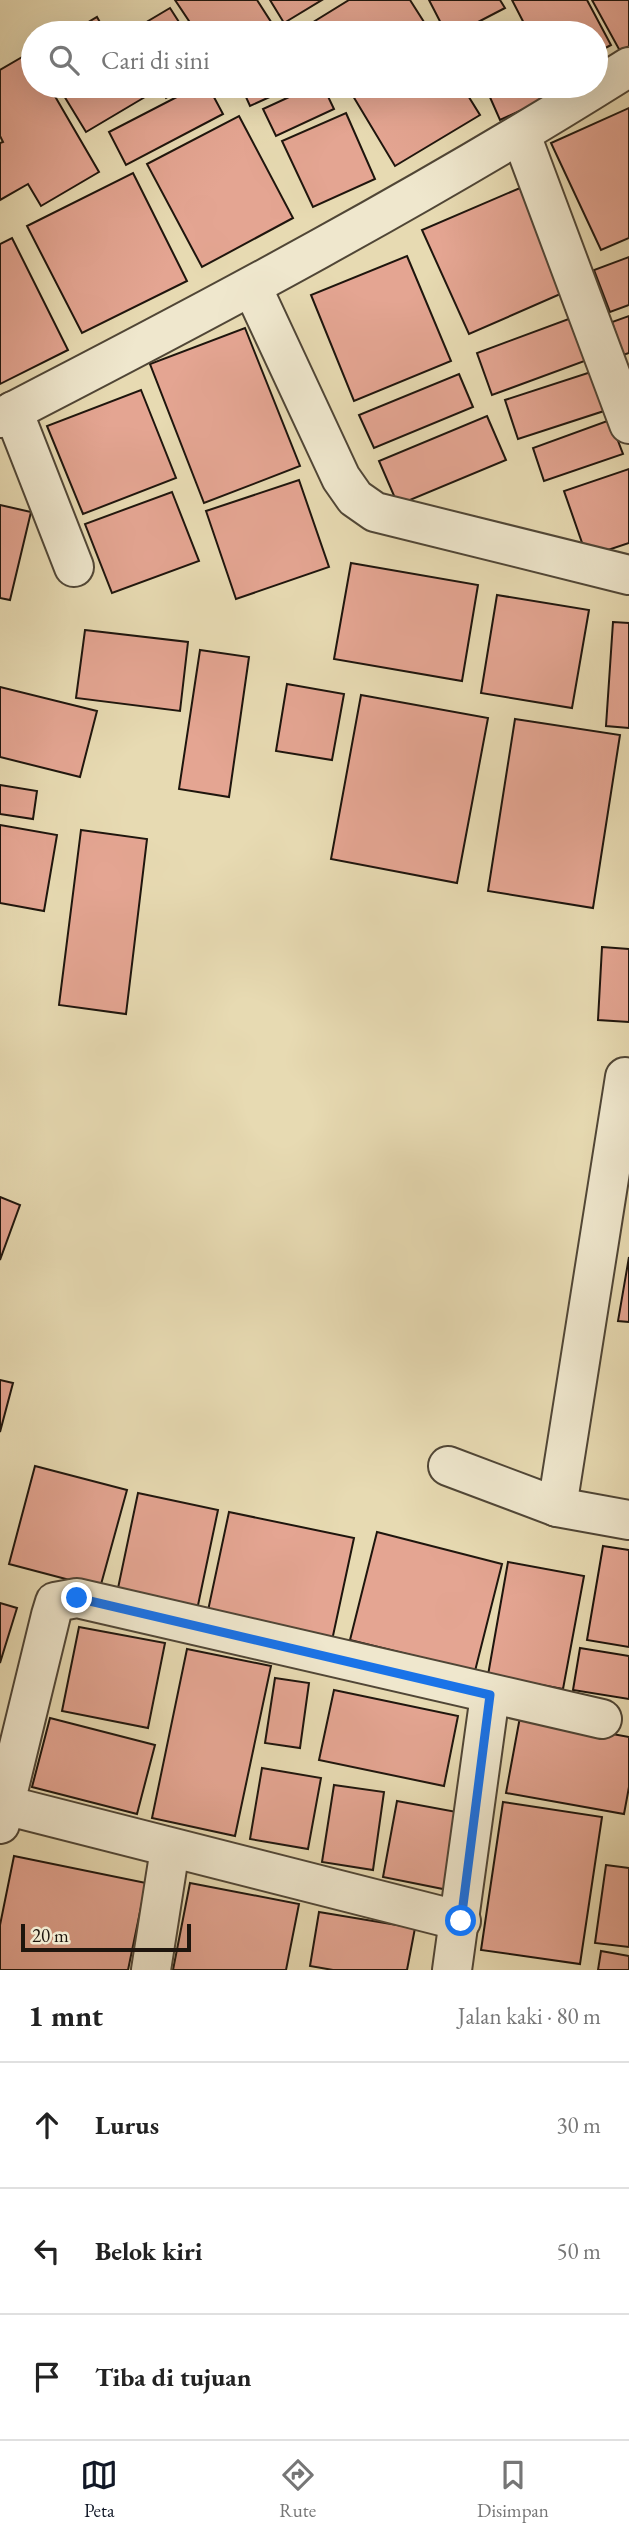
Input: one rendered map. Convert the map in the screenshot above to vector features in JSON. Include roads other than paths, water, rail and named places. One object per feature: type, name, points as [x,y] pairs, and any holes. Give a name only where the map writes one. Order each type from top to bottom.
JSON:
[{"type":"street","points":[[608,80],[629,67]]},
{"type":"street","points":[[74,567],[7,414],[252,287],[522,135],[580,98]]},
{"type":"street","points":[[522,135],[629,424]]},
{"type":"street","points":[[252,287],[341,478],[355,498],[374,512],[629,575]]},
{"type":"street","points":[[557,1507],[625,1077]]},
{"type":"street","points":[[447,1466],[557,1507],[629,1520]]},
{"type":"street","points":[[461,1921],[170,1849],[2,1814],[11,1729],[55,1602],[77,1598],[602,1719]]},
{"type":"street","points":[[452,1970],[461,1921],[490,1695]]},
{"type":"street","points":[[151,1970],[170,1849]]}]
